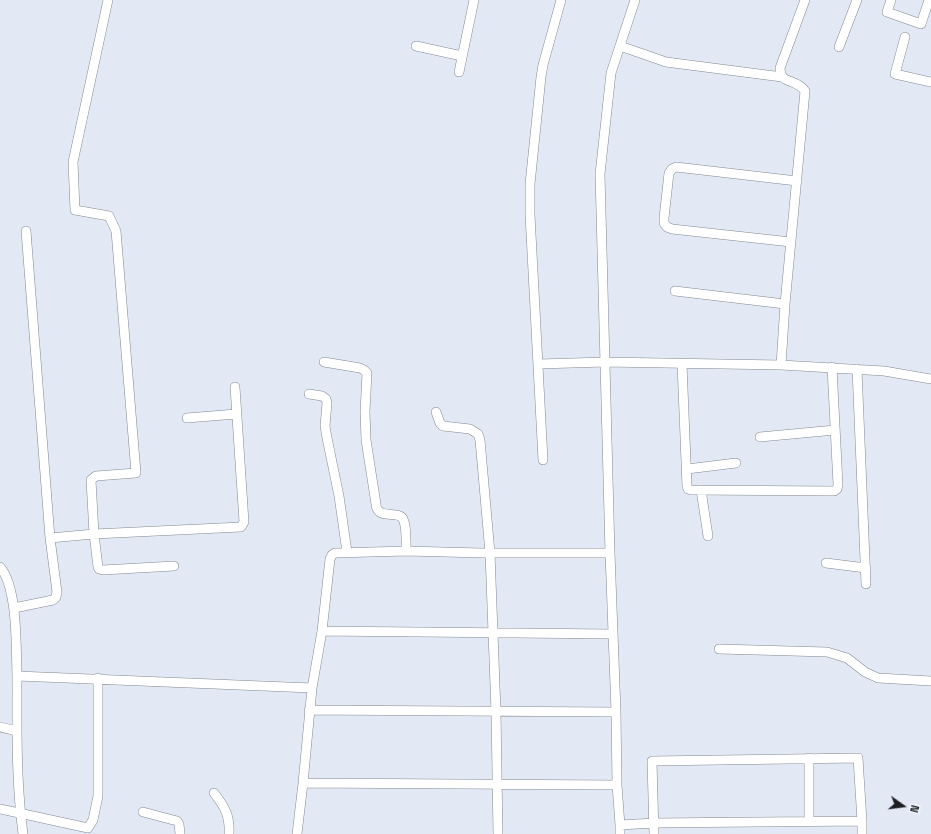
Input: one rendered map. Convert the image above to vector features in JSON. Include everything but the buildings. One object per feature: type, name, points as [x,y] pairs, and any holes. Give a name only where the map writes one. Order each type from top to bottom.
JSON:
[{"type":"street","points":[[108,0],[73,162],[74,210],[109,216],[116,231],[136,473],[96,476],[91,480],[94,534],[99,569],[174,566]]},
{"type":"street","points":[[459,72],[474,0]]},
{"type":"street","points":[[543,460],[539,364],[530,223],[530,184],[543,65],[561,0]]},
{"type":"street","points":[[635,0],[610,77],[600,174],[612,634],[620,830],[654,823],[862,821]]},
{"type":"street","points":[[782,77],[780,74],[780,68],[805,0]]},
{"type":"street","points":[[839,47],[858,0]]},
{"type":"street","points":[[891,0],[887,12],[921,24],[929,0]]},
{"type":"street","points":[[904,37],[895,74],[931,82]]},
{"type":"street","points":[[416,46],[462,56]]},
{"type":"street","points":[[620,46],[666,62],[782,77],[783,79],[801,86],[805,91],[785,304],[781,365]]},
{"type":"street","points":[[791,242],[672,228],[667,227],[664,223],[664,218],[669,173],[672,169],[676,168],[797,182]]},
{"type":"street","points":[[14,608],[53,600],[56,597],[57,592],[50,538],[26,231]]},
{"type":"street","points":[[675,291],[785,304]]},
{"type":"street","points":[[324,362],[360,368],[367,373],[365,412],[366,440],[376,504],[378,510],[381,512],[400,516],[403,519],[405,525],[406,551]]},
{"type":"street","points":[[539,364],[605,362],[781,365],[884,371],[931,379]]},
{"type":"street","points":[[682,364],[688,489],[701,490],[834,491],[837,489],[832,367]]},
{"type":"street","points":[[857,369],[866,584]]},
{"type":"street","points":[[50,538],[94,534],[241,527],[244,522],[235,387]]},
{"type":"street","points":[[309,394],[322,396],[326,399],[326,438],[339,496],[347,552]]},
{"type":"street","points":[[436,412],[440,423],[443,426],[470,430],[478,434],[490,553],[496,712],[498,834]]},
{"type":"street","points":[[187,418],[236,414]]},
{"type":"street","points":[[760,437],[835,430]]},
{"type":"street","points":[[687,469],[736,463]]},
{"type":"street","points":[[701,490],[708,536]]},
{"type":"street","points":[[297,834],[309,710],[322,631],[330,559],[332,555],[335,553],[347,552],[406,551],[610,553]]},
{"type":"street","points":[[826,563],[866,568]]},
{"type":"street","points":[[0,567],[4,572],[14,608],[20,814],[23,834]]},
{"type":"street","points":[[322,631],[493,634],[612,634]]},
{"type":"street","points":[[719,649],[828,652],[847,658],[865,672],[878,678],[931,681]]},
{"type":"street","points":[[17,676],[98,678],[312,688]]},
{"type":"street","points":[[0,809],[88,828],[93,820],[98,796],[98,678]]},
{"type":"street","points":[[309,710],[616,712]]},
{"type":"street","points":[[0,727],[17,731]]},
{"type":"street","points":[[809,758],[809,821]]},
{"type":"street","points":[[654,834],[652,761],[858,758],[862,834]]},
{"type":"street","points":[[303,783],[617,785]]},
{"type":"street","points":[[214,793],[224,806],[229,819],[229,834]]},
{"type":"street","points":[[143,812],[177,821],[180,824],[180,834]]}]
